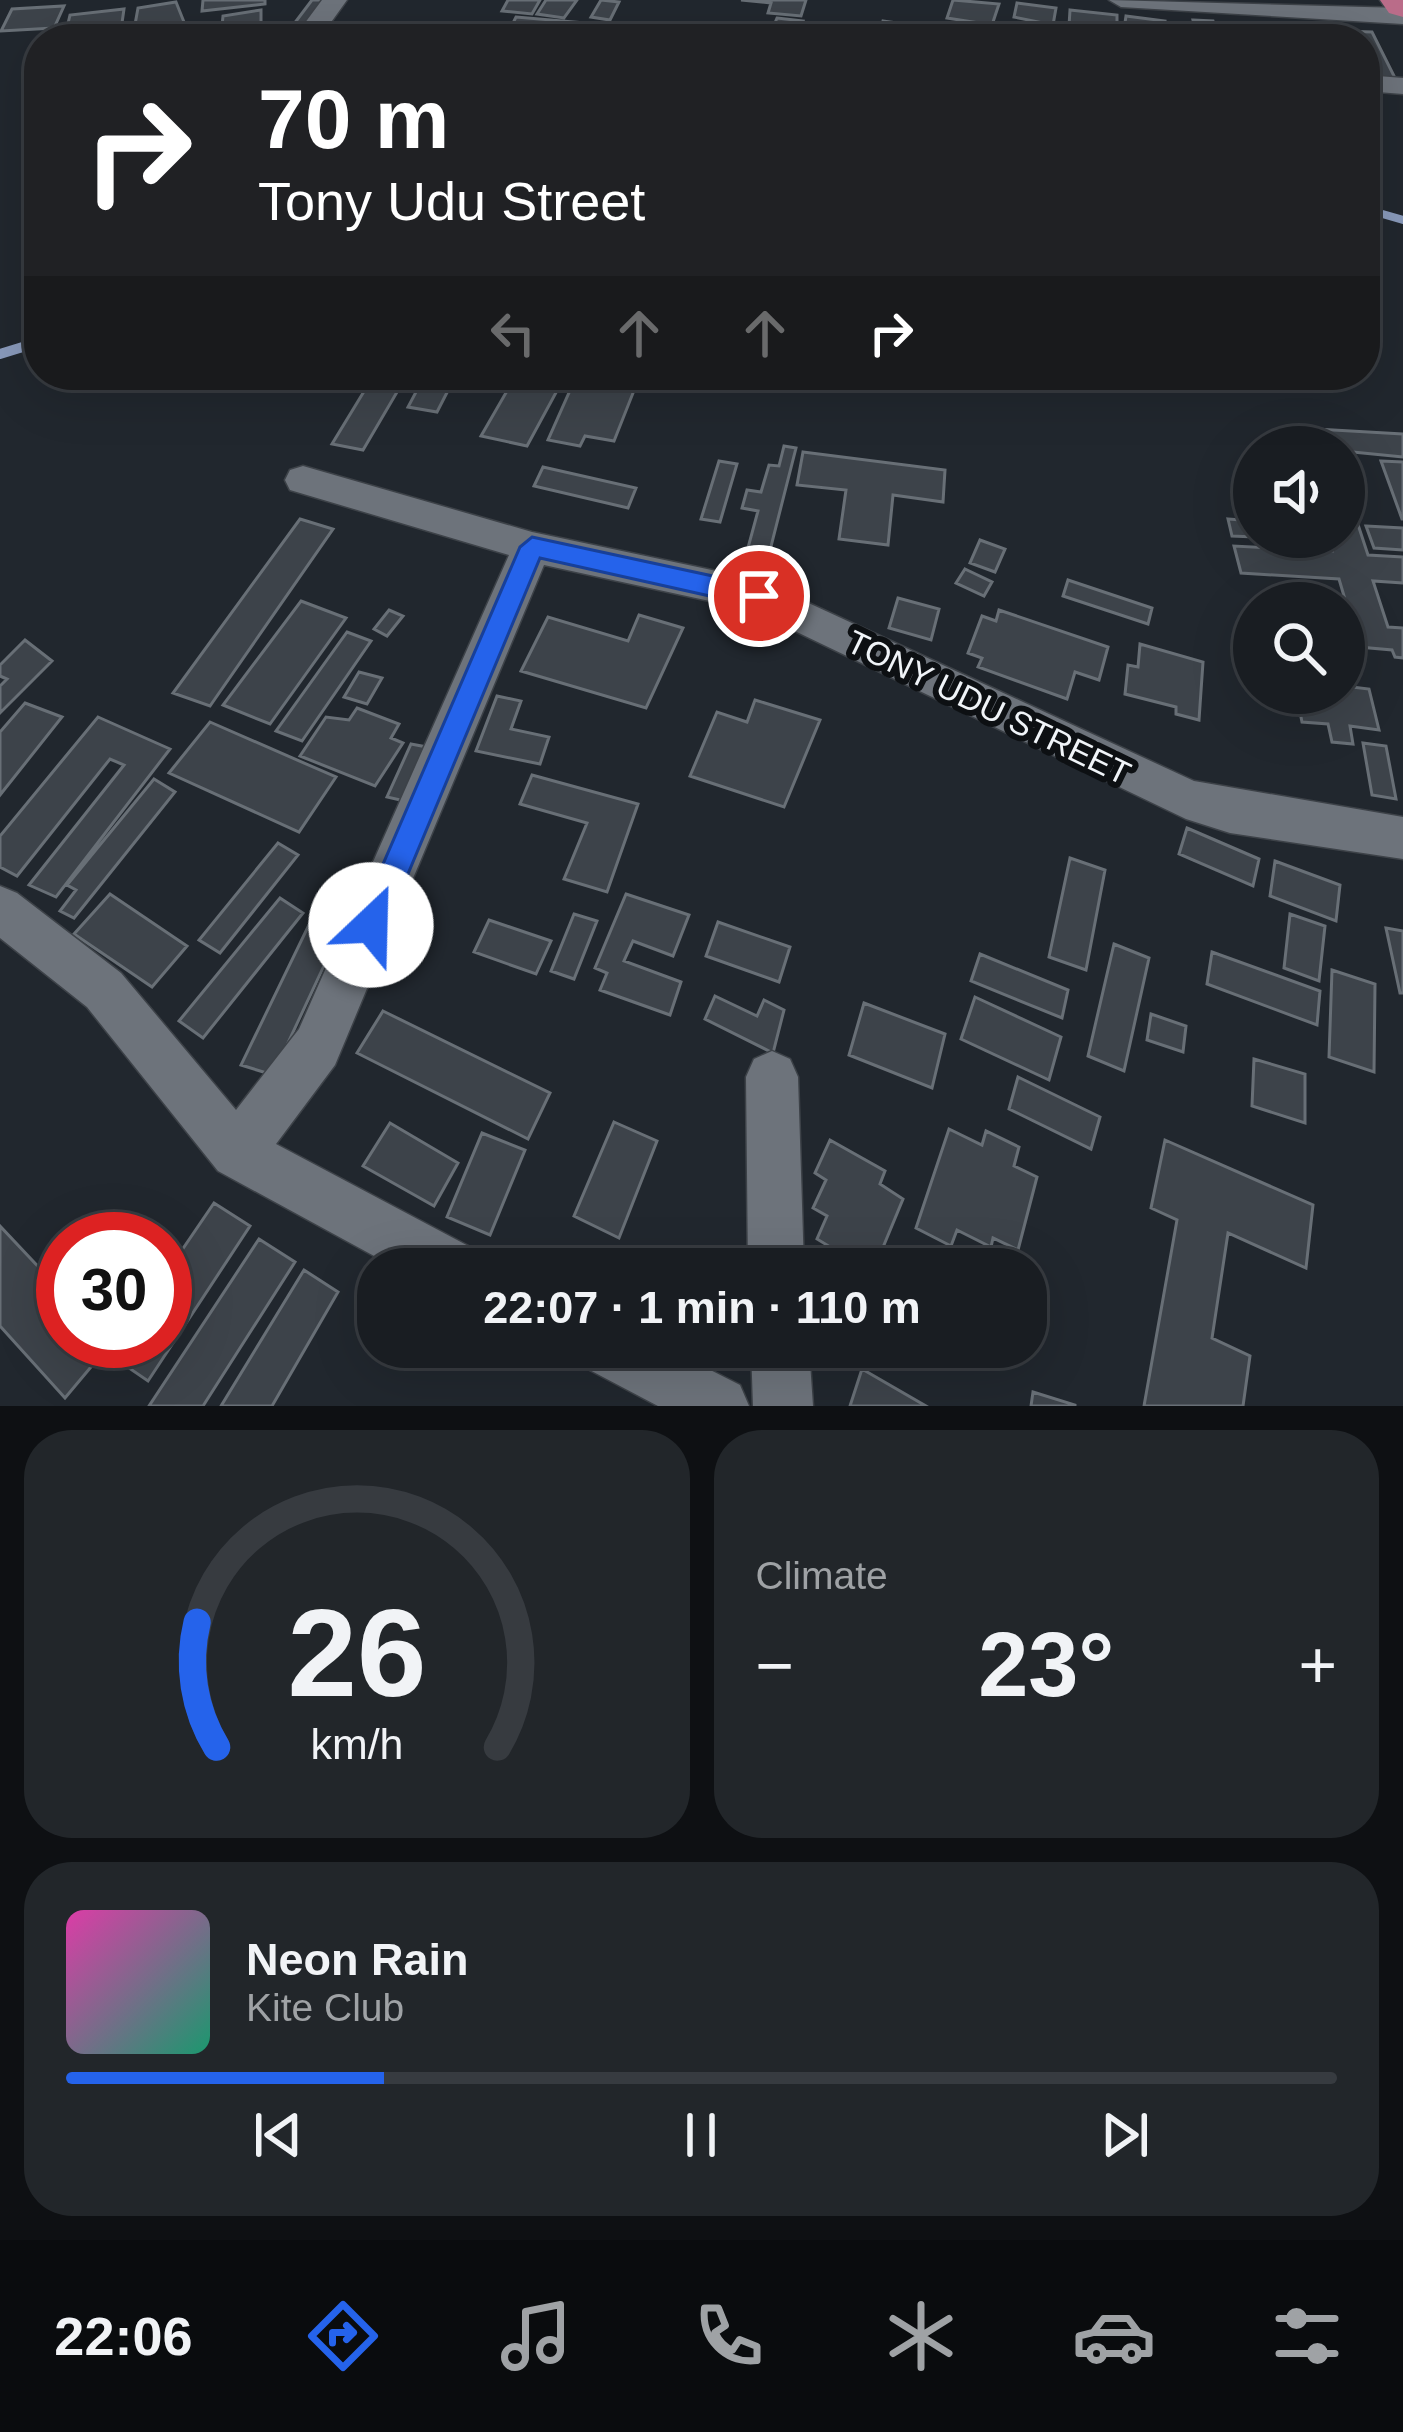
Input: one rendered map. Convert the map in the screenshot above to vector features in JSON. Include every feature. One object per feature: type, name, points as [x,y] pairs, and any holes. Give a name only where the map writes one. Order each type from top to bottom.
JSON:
[{"type":"street","points":[[1121,0],[1403,16]]},
{"type":"street","name":"TONY UDU STREET","points":[[303,480],[532,547],[759,596],[1186,799],[1229,812],[1403,838]]},
{"type":"street","points":[[237,1151],[317,1047],[532,547]]},
{"type":"street","points":[[0,909],[104,990],[237,1151],[415,1248]]},
{"type":"street","points":[[772,1077],[776,1248]]},
{"type":"street","points":[[645,1368],[719,1406]]},
{"type":"street","points":[[781,1368],[782,1406]]},
{"type":"building","points":[[203,0],[265,0],[265,4],[202,11]]},
{"type":"building","points":[[312,0],[330,0],[313,24],[294,24]]},
{"type":"building","points":[[508,0],[540,0],[532,14],[502,11]]},
{"type":"building","points":[[546,0],[577,0],[564,18],[537,14]]},
{"type":"building","points":[[601,0],[619,2],[610,20],[591,17]]},
{"type":"building","points":[[741,0],[806,0],[801,16],[768,13],[771,3]]},
{"type":"building","points":[[953,0],[999,4],[992,24],[947,18]]},
{"type":"building","points":[[176,2],[184,22],[135,24],[138,8]]},
{"type":"building","points":[[1017,3],[1056,8],[1053,24],[1014,17]]},
{"type":"building","points":[[64,6],[56,24],[24,24],[24,30],[1,31],[12,9]]},
{"type":"building","points":[[124,9],[122,24],[68,24],[70,15]]},
{"type":"building","points":[[261,10],[261,24],[222,24],[223,16]]},
{"type":"building","points":[[1070,10],[1117,15],[1117,24],[1069,24]]},
{"type":"building","points":[[1126,16],[1165,21],[1165,24],[1125,24]]},
{"type":"building","points":[[516,17],[586,23],[586,24],[512,24]]},
{"type":"building","points":[[777,18],[803,21],[802,24],[774,24]]},
{"type":"building","points":[[1380,48],[1396,80],[1380,79]]},
{"type":"building","points":[[365,390],[398,390],[363,450],[332,444]]},
{"type":"building","points":[[417,390],[448,390],[437,412],[408,407]]},
{"type":"building","points":[[508,390],[557,390],[527,446],[481,436]]},
{"type":"building","points":[[570,390],[634,390],[614,441],[585,436],[580,446],[548,440]]},
{"type":"building","points":[[1365,432],[1403,434],[1403,457],[1365,453]]},
{"type":"building","points":[[784,446],[796,448],[765,570],[743,566],[758,511],[742,508],[747,490],[761,492],[769,465],[779,466]]},
{"type":"building","points":[[803,452],[945,470],[943,502],[893,495],[888,545],[839,539],[846,490],[797,485]]},
{"type":"building","points":[[719,461],[737,464],[720,522],[701,519]]},
{"type":"building","points":[[1381,461],[1403,462],[1403,519],[1402,519]]},
{"type":"building","points":[[543,467],[636,488],[628,508],[534,486]]},
{"type":"building","points":[[300,519],[333,529],[210,706],[173,693]]},
{"type":"building","points":[[1366,526],[1403,528],[1403,550],[1374,548]]},
{"type":"building","points":[[980,540],[1005,549],[995,572],[970,563]]},
{"type":"building","points":[[1365,546],[1368,555],[1403,557],[1403,583],[1373,581],[1388,627],[1403,628],[1403,658],[1395,657],[1392,650],[1365,648],[1365,582],[1241,573],[1237,558],[1365,558]]},
{"type":"building","points":[[965,569],[992,582],[984,596],[956,583]]},
{"type":"building","points":[[1068,580],[1152,608],[1148,624],[1063,596]]},
{"type":"building","points":[[898,598],[939,609],[931,640],[889,628]]},
{"type":"building","points":[[301,601],[346,618],[270,724],[223,705]]},
{"type":"building","points":[[389,610],[403,616],[387,636],[374,629]]},
{"type":"building","points":[[999,610],[1108,647],[1099,680],[1075,672],[1067,699],[978,667],[982,658],[968,653],[982,616],[996,621]]},
{"type":"building","points":[[639,615],[683,628],[646,708],[521,671],[548,617],[628,641]]},
{"type":"building","points":[[347,632],[371,641],[302,741],[276,731]]},
{"type":"building","points":[[25,640],[52,661],[0,713],[0,686],[7,679],[0,676],[0,665]]},
{"type":"building","points":[[1140,644],[1203,662],[1199,720],[1176,714],[1176,707],[1125,694],[1128,665],[1138,667]]},
{"type":"building","points":[[359,672],[382,678],[367,704],[344,697]]},
{"type":"building","points":[[1365,689],[1369,689],[1379,730],[1350,726],[1353,744],[1332,742],[1328,724],[1302,722],[1300,714],[1365,714]]},
{"type":"building","points":[[497,696],[521,701],[511,729],[549,737],[540,764],[476,751]]},
{"type":"building","points":[[755,700],[820,720],[784,807],[690,776],[717,712],[747,722]]},
{"type":"building","points":[[25,703],[62,717],[0,795],[0,732]]},
{"type":"building","points":[[357,708],[399,724],[391,738],[403,743],[375,786],[300,756],[326,717],[349,720]]},
{"type":"building","points":[[98,717],[170,749],[56,897],[29,885],[124,765],[110,759],[17,876],[0,867],[0,836]]},
{"type":"building","points":[[210,722],[336,777],[299,832],[169,773]]},
{"type":"building","points":[[1363,743],[1386,746],[1396,799],[1372,795]]},
{"type":"building","points":[[411,744],[432,748],[409,802],[387,797]]},
{"type":"building","points":[[532,775],[638,804],[607,892],[564,879],[587,823],[520,804]]},
{"type":"building","points":[[154,779],[175,792],[74,918],[60,911],[76,890],[67,885]]},
{"type":"building","points":[[1187,828],[1259,859],[1253,886],[1179,854]]},
{"type":"building","points":[[278,843],[298,855],[220,953],[199,940]]},
{"type":"building","points":[[1070,858],[1105,870],[1086,970],[1049,957]]},
{"type":"building","points":[[1275,861],[1340,885],[1336,921],[1270,896]]},
{"type":"building","points":[[110,894],[187,946],[152,987],[74,934]]},
{"type":"building","points":[[626,894],[689,915],[673,956],[633,941],[624,961],[681,982],[670,1015],[600,990],[607,973],[595,968]]},
{"type":"building","points":[[280,898],[303,913],[203,1038],[179,1021]]},
{"type":"building","points":[[321,900],[351,908],[273,1075],[241,1065]]},
{"type":"building","points":[[574,914],[597,921],[574,979],[551,971]]},
{"type":"building","points":[[1290,914],[1325,926],[1319,981],[1284,968]]},
{"type":"building","points":[[489,920],[551,941],[536,974],[474,952]]},
{"type":"building","points":[[718,922],[790,947],[779,982],[706,956]]},
{"type":"building","points":[[1386,928],[1403,931],[1403,993],[1400,993]]},
{"type":"building","points":[[1114,944],[1149,958],[1124,1071],[1088,1056]]},
{"type":"building","points":[[1212,952],[1320,991],[1317,1025],[1207,984]]},
{"type":"building","points":[[980,954],[1068,990],[1062,1018],[971,981]]},
{"type":"building","points":[[1332,970],[1375,984],[1374,1072],[1329,1057]]},
{"type":"building","points":[[715,996],[757,1016],[764,1000],[784,1010],[773,1053],[705,1019]]},
{"type":"building","points":[[975,997],[1061,1037],[1049,1080],[961,1039]]},
{"type":"building","points":[[864,1003],[945,1034],[932,1088],[849,1055]]},
{"type":"building","points":[[383,1011],[550,1093],[528,1139],[357,1053]]},
{"type":"building","points":[[1151,1014],[1186,1026],[1183,1052],[1147,1040]]},
{"type":"building","points":[[1254,1059],[1305,1074],[1305,1123],[1252,1106]]},
{"type":"building","points":[[1018,1077],[1100,1117],[1091,1149],[1009,1109]]},
{"type":"building","points":[[614,1122],[657,1141],[619,1238],[574,1216]]},
{"type":"building","points":[[390,1123],[458,1163],[434,1206],[363,1166]]},
{"type":"building","points":[[949,1129],[982,1145],[986,1131],[1019,1147],[1014,1166],[1037,1177],[1019,1248],[993,1238],[991,1247],[957,1230],[951,1246],[916,1228]]},
{"type":"building","points":[[482,1133],[525,1150],[490,1235],[447,1217]]},
{"type":"building","points":[[830,1140],[885,1171],[880,1184],[903,1199],[883,1248],[832,1248],[817,1239],[827,1216],[813,1208],[826,1180],[815,1173]]},
{"type":"building","points":[[1165,1140],[1313,1205],[1306,1268],[1228,1233],[1212,1338],[1250,1356],[1243,1406],[1144,1406],[1177,1220],[1151,1208]]},
{"type":"building","points":[[214,1203],[250,1226],[192,1314],[192,1235]]},
{"type":"building","points":[[0,1226],[36,1264],[36,1366],[0,1326]]},
{"type":"building","points":[[259,1239],[295,1262],[203,1406],[149,1406],[174,1368],[192,1368],[192,1341]]},
{"type":"building","points":[[304,1270],[338,1292],[272,1406],[221,1406]]},
{"type":"building","points":[[38,1368],[90,1368],[65,1398]]},
{"type":"building","points":[[129,1368],[157,1368],[148,1381]]},
{"type":"building","points":[[862,1369],[926,1406],[850,1406]]},
{"type":"building","points":[[1033,1392],[1075,1405],[1075,1406],[1031,1406]]},
{"type":"waterway","points":[[1380,213],[1403,220]]},
{"type":"waterway","points":[[0,354],[24,347]]},
{"type":"route","points":[[371,925],[532,547],[759,596]]}]
